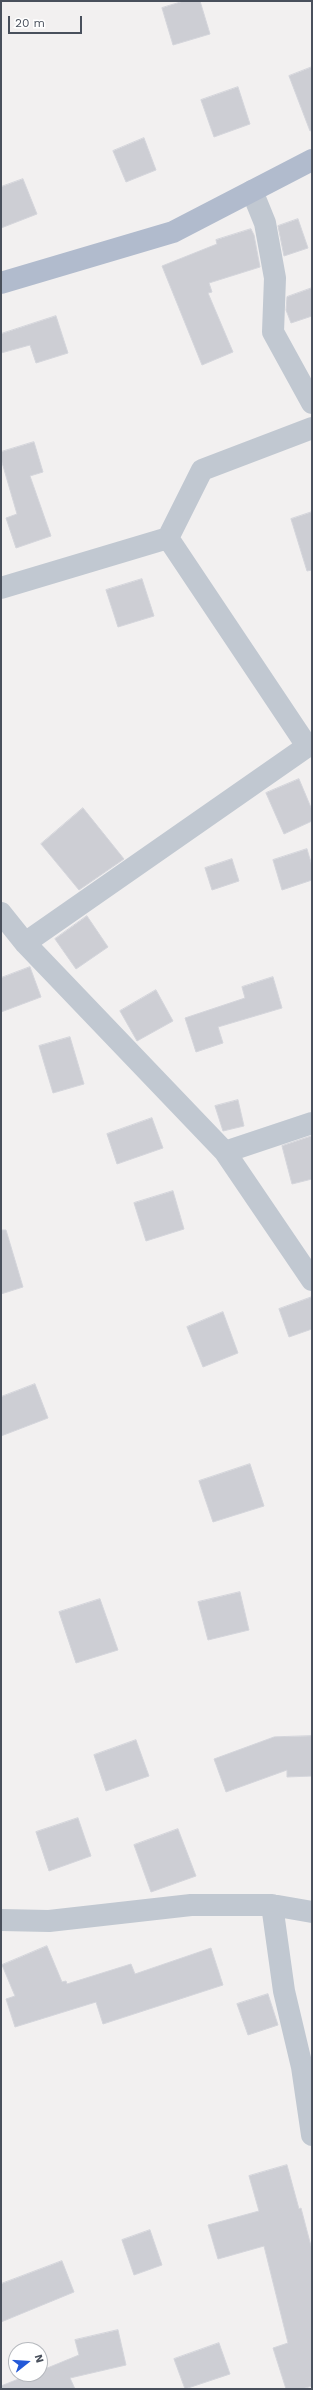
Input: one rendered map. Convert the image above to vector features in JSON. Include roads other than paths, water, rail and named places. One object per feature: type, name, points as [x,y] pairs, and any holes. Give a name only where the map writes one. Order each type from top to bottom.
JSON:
[{"type":"main road","points":[[1,284],[173,232],[312,160]]},
{"type":"street","points":[[252,191],[266,223],[275,278],[273,332],[312,403]]},
{"type":"street","points":[[1,588],[168,538],[202,470],[312,428]]},
{"type":"street","points":[[25,943],[310,745],[168,538]]},
{"type":"street","points":[[1,913],[25,943],[224,1152],[312,1280]]},
{"type":"street","points":[[224,1152],[312,1123]]},
{"type":"street","points":[[272,1905],[283,1984],[302,2067],[312,2135]]},
{"type":"street","points":[[1,1920],[49,1921],[191,1906],[272,1905],[312,1912]]}]
